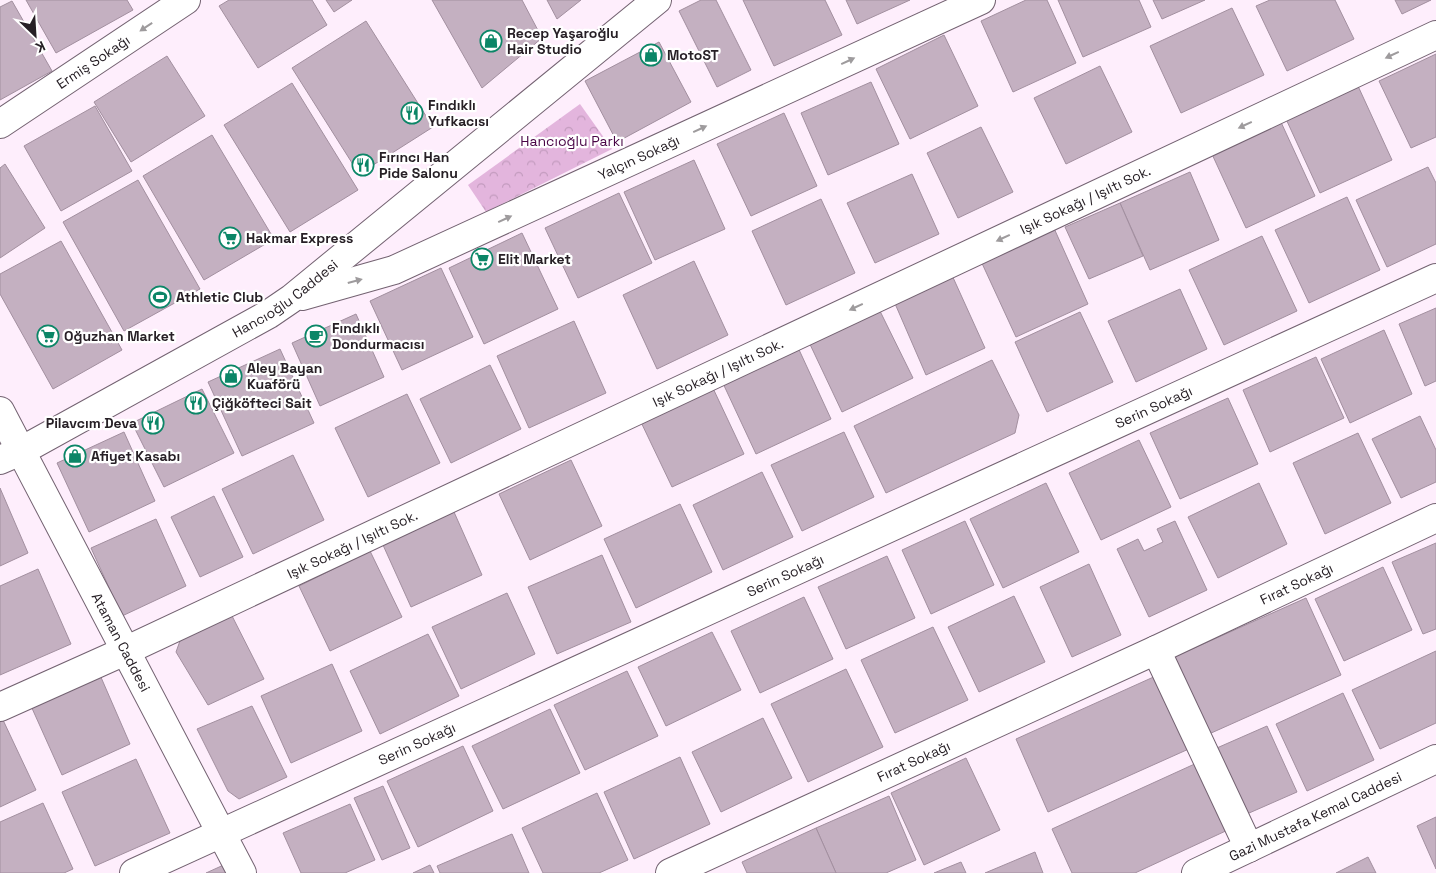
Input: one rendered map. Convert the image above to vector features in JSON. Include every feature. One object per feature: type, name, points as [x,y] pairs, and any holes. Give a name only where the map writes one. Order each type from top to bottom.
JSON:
[{"type":"street","name":"Ermiş Sokağı","points":[[0,124],[186,0]]},
{"type":"street","name":"Hancıoğlu Caddesi","points":[[10,455],[269,314],[291,299],[657,0]]},
{"type":"street","name":"Yalçın Sokağı","points":[[291,299],[394,270],[981,0]]},
{"type":"street","name":"Işık Sokağı / Işıltı Sok.","points":[[0,707],[125,651],[1436,35]]},
{"type":"street","name":"Serin Sokağı","points":[[134,873],[1436,278]]},
{"type":"street","name":"Ataman Caddesi","points":[[0,411],[10,455],[125,651],[242,873]]},
{"type":"street","name":"Fırat Sokağı","points":[[670,873],[1156,650],[1436,518]]},
{"type":"street","points":[[1156,650],[1249,848]]},
{"type":"street","name":"Gazi Mustafa Kemal Caddesi","points":[[1196,873],[1436,759]]},
{"type":"green space","name":"Hancıoğlu Parkı","points":[[580,104],[612,149],[486,212],[468,185]]},
{"type":"building","points":[[26,0],[127,0],[133,10],[56,53]]},
{"type":"building","points":[[229,0],[312,0],[327,25],[258,68],[219,6]]},
{"type":"building","points":[[326,0],[352,0],[334,12]]},
{"type":"building","points":[[432,0],[522,0],[542,38],[482,88]]},
{"type":"building","points":[[547,0],[581,0],[557,19]]},
{"type":"building","points":[[701,0],[716,0],[751,70],[717,87],[679,11]]},
{"type":"building","points":[[743,0],[825,0],[842,35],[774,66]]},
{"type":"building","points":[[846,0],[910,0],[857,24]]},
{"type":"building","points":[[1026,0],[1047,0],[1076,63],[1013,92],[981,21]]},
{"type":"building","points":[[1058,0],[1139,0],[1151,27],[1083,57]]},
{"type":"building","points":[[1153,0],[1205,0],[1162,19]]},
{"type":"building","points":[[1270,0],[1335,0],[1354,39],[1287,71],[1256,6]]},
{"type":"building","points":[[1395,0],[1431,0],[1402,14]]},
{"type":"building","points":[[12,1],[52,71],[0,100],[0,7]]},
{"type":"building","points":[[1232,8],[1264,75],[1181,113],[1150,46]]},
{"type":"building","points":[[366,21],[433,127],[359,174],[292,68]]},
{"type":"building","points":[[944,35],[978,106],[910,139],[876,69]]},
{"type":"building","points":[[659,42],[691,102],[617,142],[585,81]]},
{"type":"building","points":[[1436,54],[1436,137],[1411,148],[1379,81]]},
{"type":"building","points":[[167,56],[205,116],[131,162],[94,102]]},
{"type":"building","points":[[1100,66],[1132,132],[1066,164],[1034,98]]},
{"type":"building","points":[[871,82],[899,144],[828,175],[801,113]]},
{"type":"building","points":[[292,83],[358,190],[290,232],[224,125]]},
{"type":"building","points":[[1358,86],[1392,160],[1320,193],[1286,119]]},
{"type":"building","points":[[95,106],[132,171],[61,211],[24,146]]},
{"type":"building","points":[[784,113],[817,186],[751,216],[717,144]]},
{"type":"building","points":[[1280,120],[1315,196],[1246,228],[1211,152]]},
{"type":"building","points":[[981,127],[1013,192],[958,218],[927,153]]},
{"type":"building","points":[[212,135],[274,239],[204,280],[143,176]]},
{"type":"building","points":[[694,160],[725,229],[655,260],[624,192]]},
{"type":"building","points":[[5,164],[45,228],[0,258],[0,168]]},
{"type":"building","points":[[1428,167],[1436,183],[1436,244],[1387,267],[1356,200]]},
{"type":"building","points":[[1190,172],[1219,240],[1150,270],[1120,203]]},
{"type":"building","points":[[912,174],[939,234],[875,263],[847,203]]},
{"type":"building","points":[[138,180],[200,289],[124,331],[63,222]]},
{"type":"building","points":[[619,193],[652,263],[578,298],[545,228]]},
{"type":"building","points":[[1347,197],[1380,270],[1309,303],[1275,230]]},
{"type":"building","points":[[821,199],[855,273],[786,305],[752,231]]},
{"type":"building","points":[[1120,203],[1143,256],[1089,279],[1065,227]]},
{"type":"building","points":[[1053,226],[1088,304],[1016,337],[980,259]]},
{"type":"building","points":[[522,233],[558,309],[484,344],[449,268]]},
{"type":"building","points":[[1262,236],[1297,311],[1224,345],[1189,270]]},
{"type":"building","points":[[61,241],[122,350],[53,389],[0,294],[0,274]]},
{"type":"building","points":[[694,261],[728,335],[657,369],[623,295]]},
{"type":"building","points":[[441,268],[473,337],[402,370],[370,301]]},
{"type":"building","points":[[951,273],[985,348],[926,375],[893,299]]},
{"type":"building","points":[[1180,289],[1207,349],[1136,382],[1108,321]]},
{"type":"building","points":[[877,305],[913,378],[842,412],[807,338]]},
{"type":"building","points":[[1436,308],[1436,381],[1425,386],[1399,324]]},
{"type":"building","points":[[1080,312],[1113,382],[1047,412],[1015,342]]},
{"type":"building","points":[[356,314],[384,377],[320,406],[292,343]]},
{"type":"building","points":[[574,321],[606,393],[529,428],[497,356]]},
{"type":"building","points":[[1384,330],[1412,394],[1350,423],[1321,359]]},
{"type":"building","points":[[795,341],[831,419],[756,454],[720,377]]},
{"type":"building","points":[[280,349],[314,423],[242,456],[208,382]]},
{"type":"building","points":[[1316,357],[1344,418],[1270,452],[1243,390]]},
{"type":"building","points":[[992,360],[1019,415],[1015,433],[886,493],[854,426]]},
{"type":"building","points":[[490,365],[521,429],[451,463],[420,399]]},
{"type":"building","points":[[711,384],[744,454],[672,487],[639,418]]},
{"type":"building","points":[[202,389],[234,453],[164,487],[132,423]]},
{"type":"building","points":[[407,394],[440,463],[368,497],[335,428]]},
{"type":"building","points":[[1228,398],[1258,464],[1180,499],[1150,433]]},
{"type":"building","points":[[1420,416],[1436,450],[1436,482],[1401,498],[1372,439]]},
{"type":"building","points":[[124,432],[155,501],[89,532],[57,463]]},
{"type":"building","points":[[844,432],[874,497],[802,531],[771,465]]},
{"type":"building","points":[[1358,433],[1391,503],[1325,534],[1293,463]]},
{"type":"building","points":[[1139,440],[1171,507],[1101,540],[1069,473]]},
{"type":"building","points":[[293,455],[324,520],[253,554],[222,489]]},
{"type":"building","points":[[571,460],[602,526],[530,560],[499,494]]},
{"type":"building","points":[[762,472],[793,537],[723,570],[693,505]]},
{"type":"building","points":[[1046,483],[1079,552],[1003,588],[970,519]]},
{"type":"building","points":[[1259,483],[1287,544],[1218,578],[1188,517]]},
{"type":"building","points":[[0,488],[28,553],[0,566]]},
{"type":"building","points":[[214,496],[243,557],[200,577],[171,517]]},
{"type":"building","points":[[680,504],[712,572],[636,608],[604,539]]},
{"type":"building","points":[[454,512],[482,575],[411,607],[383,545]]},
{"type":"building","points":[[156,519],[186,586],[122,616],[91,548]]},
{"type":"building","points":[[965,521],[994,585],[931,614],[902,550]]},
{"type":"building","points":[[1175,521],[1207,590],[1149,617],[1117,549],[1138,539],[1144,551],[1163,542],[1157,529]]},
{"type":"building","points":[[1436,543],[1436,629],[1423,634],[1392,562]]},
{"type":"building","points":[[370,551],[402,617],[330,651],[299,586]]},
{"type":"building","points":[[602,555],[631,622],[557,654],[528,587]]},
{"type":"building","points":[[887,556],[915,618],[846,649],[818,587]]},
{"type":"building","points":[[1089,564],[1121,635],[1072,657],[1040,587]]},
{"type":"building","points":[[1383,567],[1412,630],[1344,661],[1315,599]]},
{"type":"building","points":[[38,569],[71,644],[0,675],[0,586]]},
{"type":"building","points":[[507,593],[535,654],[461,689],[432,627]]},
{"type":"building","points":[[1014,596],[1045,662],[979,692],[948,627]]},
{"type":"building","points":[[804,597],[833,659],[760,693],[731,631]]},
{"type":"building","points":[[1306,598],[1341,675],[1200,738],[1165,661]]},
{"type":"building","points":[[228,608],[264,679],[208,705],[176,652],[185,627]]},
{"type":"building","points":[[933,627],[968,700],[895,733],[861,660]]},
{"type":"building","points":[[712,632],[741,690],[666,726],[638,667]]},
{"type":"building","points":[[428,634],[459,696],[380,734],[350,671]]},
{"type":"building","points":[[1436,651],[1436,723],[1380,749],[1352,690]]},
{"type":"building","points":[[332,664],[362,731],[291,763],[261,696]]},
{"type":"building","points":[[846,669],[883,747],[808,782],[771,704]]},
{"type":"building","points":[[627,671],[658,736],[585,770],[554,705]]},
{"type":"building","points":[[100,675],[130,744],[62,775],[31,706]]},
{"type":"building","points":[[1158,675],[1191,748],[1048,812],[1016,739]]},
{"type":"building","points":[[1343,693],[1374,760],[1307,791],[1276,724]]},
{"type":"building","points":[[252,706],[287,777],[239,799],[228,791],[197,729]]},
{"type":"building","points":[[550,709],[580,773],[503,809],[472,746]]},
{"type":"building","points":[[763,718],[792,778],[721,812],[692,752]]},
{"type":"building","points":[[3,720],[36,790],[0,807],[0,722]]},
{"type":"building","points":[[1267,726],[1297,792],[1240,817],[1210,751]]},
{"type":"building","points":[[463,746],[493,811],[418,847],[387,781]]},
{"type":"building","points":[[680,757],[710,824],[634,859],[604,792]]},
{"type":"building","points":[[966,758],[1000,830],[924,865],[891,793]]},
{"type":"building","points":[[136,759],[170,833],[95,866],[62,792]]},
{"type":"building","points":[[1199,762],[1230,829],[1135,873],[1072,873],[1052,829]]},
{"type":"building","points":[[383,786],[410,848],[382,860],[354,798]]},
{"type":"building","points":[[597,793],[628,860],[599,873],[543,873],[522,828]]},
{"type":"building","points":[[889,796],[916,860],[886,873],[836,873],[816,828]]},
{"type":"building","points":[[43,803],[73,869],[64,873],[0,873],[0,822]]},
{"type":"building","points":[[350,804],[375,860],[345,873],[301,873],[283,833]]},
{"type":"building","points":[[1436,817],[1436,869],[1417,826]]},
{"type":"building","points":[[816,828],[836,873],[747,873],[742,862]]},
{"type":"building","points":[[512,834],[529,873],[440,873],[437,866]]},
{"type":"building","points":[[1035,852],[1043,873],[985,873]]},
{"type":"building","points":[[1368,857],[1376,873],[1336,873]]},
{"type":"building","points":[[961,862],[966,873],[934,873]]},
{"type":"building","points":[[228,863],[233,873],[206,873]]},
{"type":"building","points":[[430,865],[434,873],[413,873]]},
{"type":"place","name":"Recep Yaşaroğlu Hair Studio","points":[[491,41]]},
{"type":"place","name":"MotoST","points":[[651,55]]},
{"type":"place","name":"Fındıklı Yufkacısı","points":[[412,113]]},
{"type":"place","name":"Fırıncı Han Pide Salonu","points":[[363,165]]},
{"type":"place","name":"Hakmar Express","points":[[230,238]]},
{"type":"place","name":"Elit Market","points":[[482,259]]},
{"type":"place","name":"Athletic Club","points":[[160,297]]},
{"type":"place","name":"Oğuzhan Market","points":[[48,336]]},
{"type":"place","name":"Fındıklı Dondurmacısı","points":[[316,336]]},
{"type":"place","name":"Aley Bayan Kuaförü","points":[[231,376]]},
{"type":"place","name":"Çiğköfteci Sait","points":[[196,403]]},
{"type":"place","name":"Pilavcım Deva","points":[[153,423]]},
{"type":"place","name":"Afiyet Kasabı","points":[[75,456]]}]
